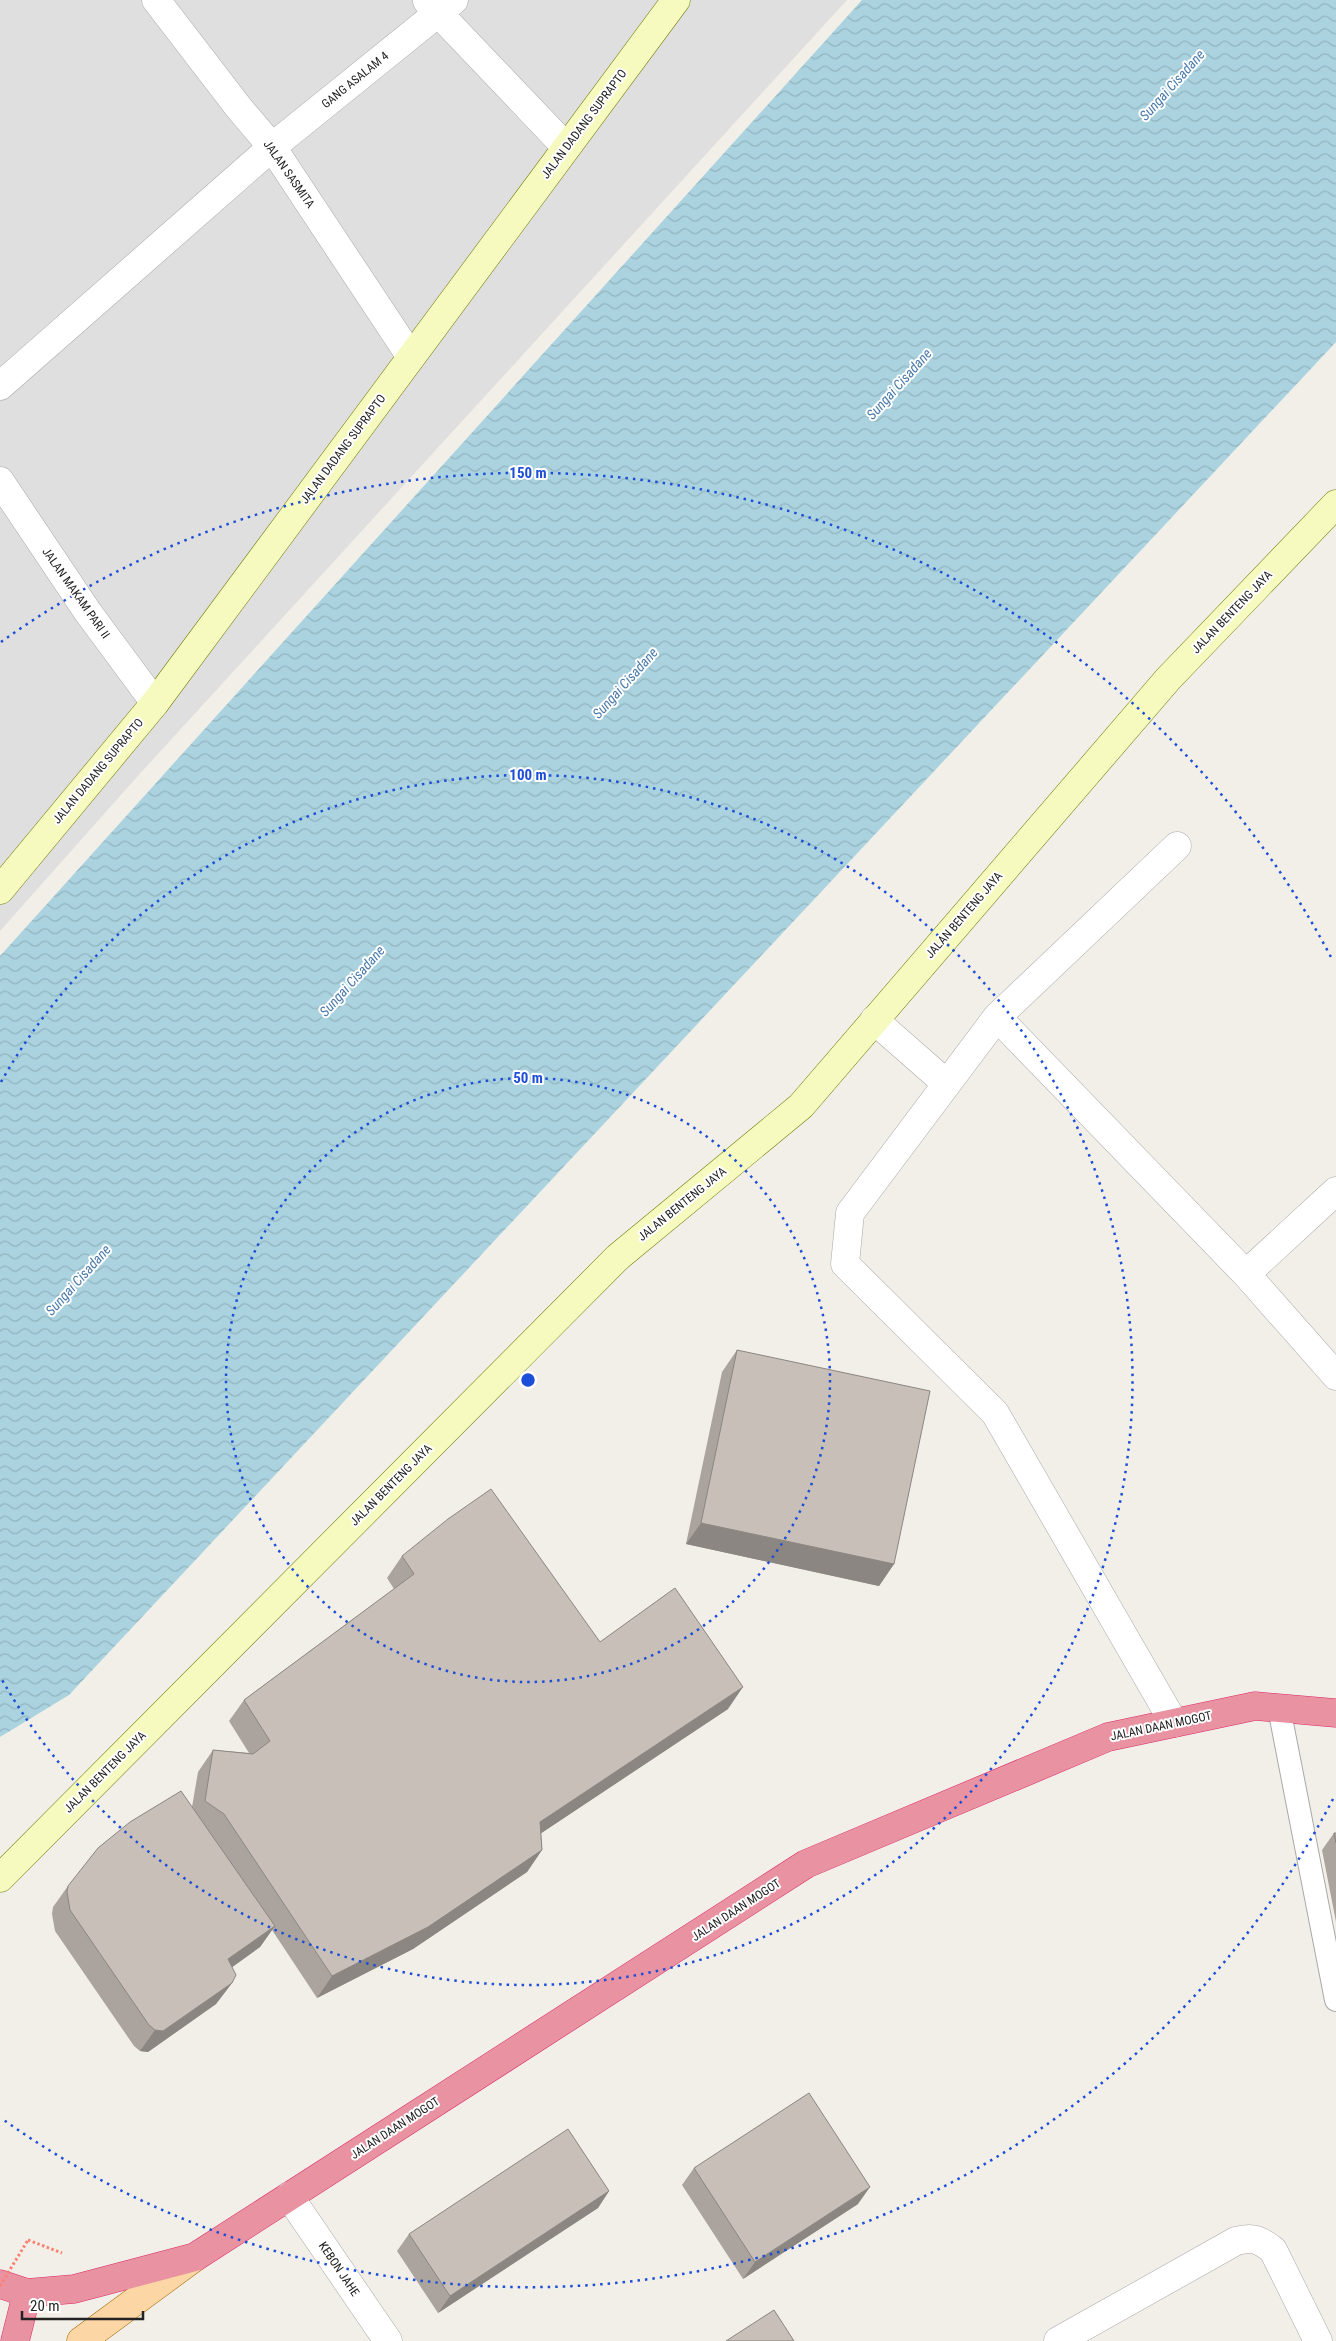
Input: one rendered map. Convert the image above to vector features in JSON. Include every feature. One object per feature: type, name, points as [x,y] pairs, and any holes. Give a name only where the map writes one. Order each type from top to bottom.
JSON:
[{"type":"highway","name":"JALAN DAAN MOGOT","points":[[0,2285],[27,2293],[74,2289],[195,2257],[806,1864],[1108,1737],[1254,1706],[1336,1713]]},
{"type":"highway","points":[[15,2341],[27,2293]]},
{"type":"main road","name":"JALAN DAAN MOGOT","points":[[81,2341],[195,2257]]},
{"type":"street","name":"JALAN SASMITA","points":[[156,0],[238,108],[272,147],[411,357]]},
{"type":"street","name":"JALAN DADANG SUPRAPTO","points":[[0,890],[155,703],[676,0]]},
{"type":"street","name":"GANG ASALAM 4","points":[[0,386],[272,147],[439,5]]},
{"type":"street","points":[[439,5],[566,147]]},
{"type":"street","name":"JALAN MAKAM PARI II","points":[[0,481],[87,611],[155,703]]},
{"type":"street","name":"JALAN BENTENG JAYA","points":[[0,1878],[618,1257],[801,1106],[1168,679],[1336,504]]},
{"type":"street","points":[[1174,1723],[995,1413],[845,1264],[850,1213],[997,1016],[1177,846]]},
{"type":"street","points":[[997,1016],[1246,1274],[1336,1376]]},
{"type":"street","points":[[874,1020],[946,1084]]},
{"type":"street","points":[[1246,1274],[1336,1191]]},
{"type":"street","name":"KEBON JAHE","points":[[289,2196],[388,2341]]},
{"type":"street","points":[[1058,2341],[1236,2241],[1249,2238],[1261,2241],[1273,2250],[1318,2341]]},
{"type":"lane","points":[[1280,1708],[1336,2000]]},
{"type":"path","points":[[0,2285],[28,2240],[68,2255]]},
{"type":"shaded area","points":[[0,0],[847,0],[136,778],[0,931]]},
{"type":"water","name":"Sungai Cisadane","points":[[862,0],[1336,0],[1336,342],[69,1695],[0,1737],[0,956]]},
{"type":"building","points":[[737,1350],[930,1391],[894,1564],[701,1523]]},
{"type":"building","points":[[491,1489],[600,1642],[675,1588],[743,1687],[540,1822],[542,1850],[428,1927],[332,1976],[224,1814],[205,1801],[213,1750],[253,1754],[270,1741],[244,1700],[414,1574],[402,1556],[448,1519]]},
{"type":"building","points":[[181,1791],[275,1926],[228,1959],[236,1975],[232,1983],[163,2031],[155,2030],[149,2025],[70,1910],[67,1892],[68,1886],[98,1848],[130,1822]]},
{"type":"building","points":[[809,2093],[870,2187],[755,2262],[694,2168]]},
{"type":"building","points":[[568,2129],[609,2191],[450,2296],[409,2234]]},
{"type":"building","points":[[774,2310],[794,2341],[726,2341]]}]
